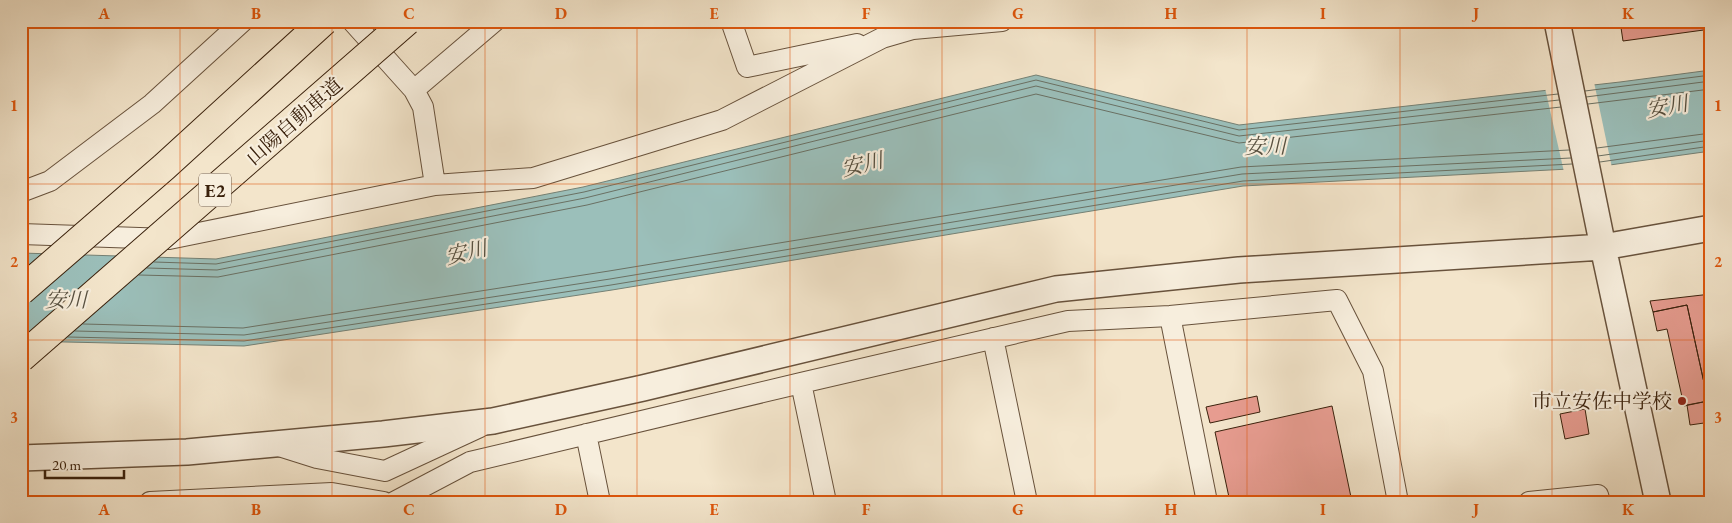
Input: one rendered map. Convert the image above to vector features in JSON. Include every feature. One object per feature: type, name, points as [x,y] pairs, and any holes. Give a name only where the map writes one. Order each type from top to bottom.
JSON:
[{"type":"highway","name":"E2","points":[[21,291],[164,167],[324,21]]},
{"type":"highway","name":"山陽自動車道","points":[[21,358],[407,21]]},
{"type":"street","points":[[21,192],[50,181],[152,104],[243,21]]},
{"type":"street","points":[[352,21],[414,90],[423,107],[434,185]]},
{"type":"street","points":[[414,90],[495,21]]},
{"type":"street","points":[[731,21],[747,67],[882,38],[913,29],[1002,21]]},
{"type":"street","points":[[1557,21],[1658,502]]},
{"type":"street","points":[[21,234],[169,239],[434,185],[533,178],[722,120],[882,38]]},
{"type":"street","points":[[21,458],[187,452],[383,434],[493,421],[643,388],[1056,289],[1239,270],[1711,228]]},
{"type":"street","points":[[385,471],[393,502],[470,462],[1068,321],[1170,316],[1337,300],[1373,370],[1398,502]]},
{"type":"street","points":[[1170,316],[1207,502]]},
{"type":"street","points":[[993,338],[1027,502]]},
{"type":"street","points":[[801,383],[826,502]]},
{"type":"street","points":[[273,444],[317,458],[385,471],[493,421]]},
{"type":"street","points":[[586,434],[600,502]]},
{"type":"street","points":[[150,502],[332,493],[384,502]]},
{"type":"street","points":[[1529,502],[1598,495],[1600,502]]},
{"type":"water","name":"安川","points":[[1711,70],[1711,151],[1588,168],[1243,186],[612,290],[244,346],[21,341],[21,253],[216,259],[583,187],[1036,75],[1239,125]]},
{"type":"pier","points":[[1594,82],[1612,168],[1564,172],[1545,88]]},
{"type":"building","points":[[1620,21],[1711,21],[1711,29],[1623,41]]},
{"type":"building","points":[[1711,294],[1711,310],[1705,312],[1711,341],[1711,422],[1690,425],[1687,405],[1708,401],[1687,305],[1653,312],[1650,301]]},
{"type":"building","points":[[1687,305],[1708,401],[1684,406],[1667,329],[1657,331],[1653,312]]},
{"type":"building","points":[[1257,396],[1260,412],[1210,423],[1206,407]]},
{"type":"building","points":[[1332,406],[1352,502],[1230,502],[1215,432]]},
{"type":"building","points":[[1585,409],[1589,434],[1565,439],[1560,414]]},
{"type":"place","name":"市立安佐中学校","points":[[1682,401]]}]
